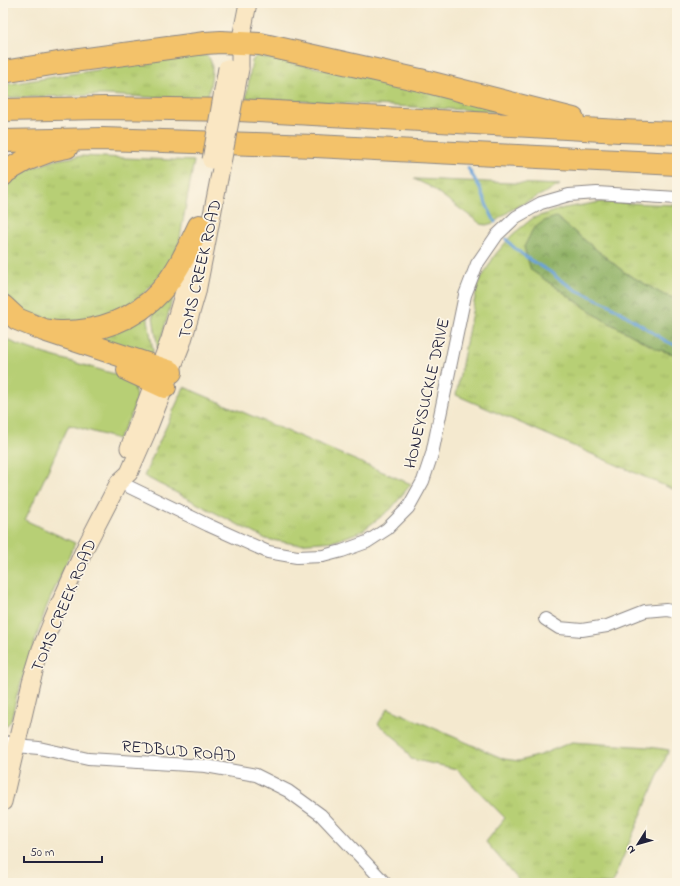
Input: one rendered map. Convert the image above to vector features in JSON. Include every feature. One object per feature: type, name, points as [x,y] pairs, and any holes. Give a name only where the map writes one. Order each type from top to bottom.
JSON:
[{"type":"highway","points":[[3,72],[205,43],[221,42],[260,44],[420,80],[620,131]]},
{"type":"highway","points":[[3,110],[104,108],[238,110],[677,133]]},
{"type":"highway","points":[[3,141],[103,139],[315,146],[677,164]]},
{"type":"highway","points":[[3,175],[5,172],[26,160],[52,150],[103,139]]},
{"type":"highway","points":[[44,330],[62,332],[99,327],[119,321],[136,312],[160,292],[174,273],[186,253],[198,226]]},
{"type":"highway","points":[[3,306],[17,319],[162,377]]},
{"type":"highway","points":[[3,324],[43,341],[132,372],[162,377]]},
{"type":"street","name":"TOMS CREEK ROAD","points":[[3,802],[9,744],[46,636],[86,546],[119,482],[119,470],[162,377],[182,343],[197,292],[214,178],[234,68],[248,3]]},
{"type":"street","name":"TOMS CREEK ROAD","points":[[162,377],[170,339],[185,288],[198,226],[214,178]]},
{"type":"street","name":"HONEYSUCKLE DRIVE","points":[[119,482],[268,552],[297,557],[323,556],[342,552],[367,542],[387,528],[408,508],[423,482],[432,454],[465,295],[477,264],[497,236],[516,217],[541,203],[569,195],[597,193],[677,198]]},
{"type":"street","points":[[545,619],[559,628],[582,630],[607,626],[645,611],[667,608],[677,611]]},
{"type":"street","name":"REDBUD ROAD","points":[[9,744],[39,748],[88,759],[206,766],[256,775],[288,791],[321,814],[385,883]]},
{"type":"green space","points":[[197,54],[207,56],[212,64],[212,76],[207,100],[104,95],[3,98],[3,85]]},
{"type":"green space","points":[[258,55],[266,58],[387,81],[505,112],[246,98],[252,61]]},
{"type":"green space","points":[[81,156],[194,161],[180,238],[176,251],[162,273],[148,290],[131,303],[99,317],[63,321],[46,319],[30,313],[15,304],[3,291],[3,191],[12,180],[30,169],[55,160]]},
{"type":"green space","points":[[414,179],[560,185],[511,210],[493,223],[486,225],[481,224],[429,186]]},
{"type":"green space","points":[[601,202],[677,205],[677,299],[664,295],[624,272],[556,217],[524,247],[531,270],[602,319],[657,349],[677,355],[677,491],[456,395],[478,284],[495,255],[512,235],[533,218],[564,208]]},
{"type":"green space","points":[[556,217],[624,272],[664,295],[677,299],[677,355],[657,349],[602,319],[531,270],[524,247],[533,229],[544,221]]},
{"type":"green space","points":[[178,278],[158,351],[152,309]]},
{"type":"green space","points":[[147,313],[153,351],[151,356],[80,337]]},
{"type":"green space","points":[[3,337],[16,344],[45,354],[125,377],[131,381],[134,386],[136,397],[132,413],[118,439],[69,425],[25,520],[75,543],[46,608],[17,695],[11,721],[3,727]]},
{"type":"green space","points":[[184,387],[411,484],[391,509],[362,531],[335,541],[295,544],[266,539],[144,476]]},
{"type":"green space","points":[[388,708],[504,759],[519,761],[540,755],[572,742],[649,747],[669,750],[612,883],[521,883],[486,842],[505,818],[457,769],[411,759],[399,741],[378,724]]},
{"type":"waterway","points":[[468,168],[480,188],[495,222]]},
{"type":"waterway","points":[[506,239],[523,255],[576,290],[608,304],[666,341],[677,346]]}]
